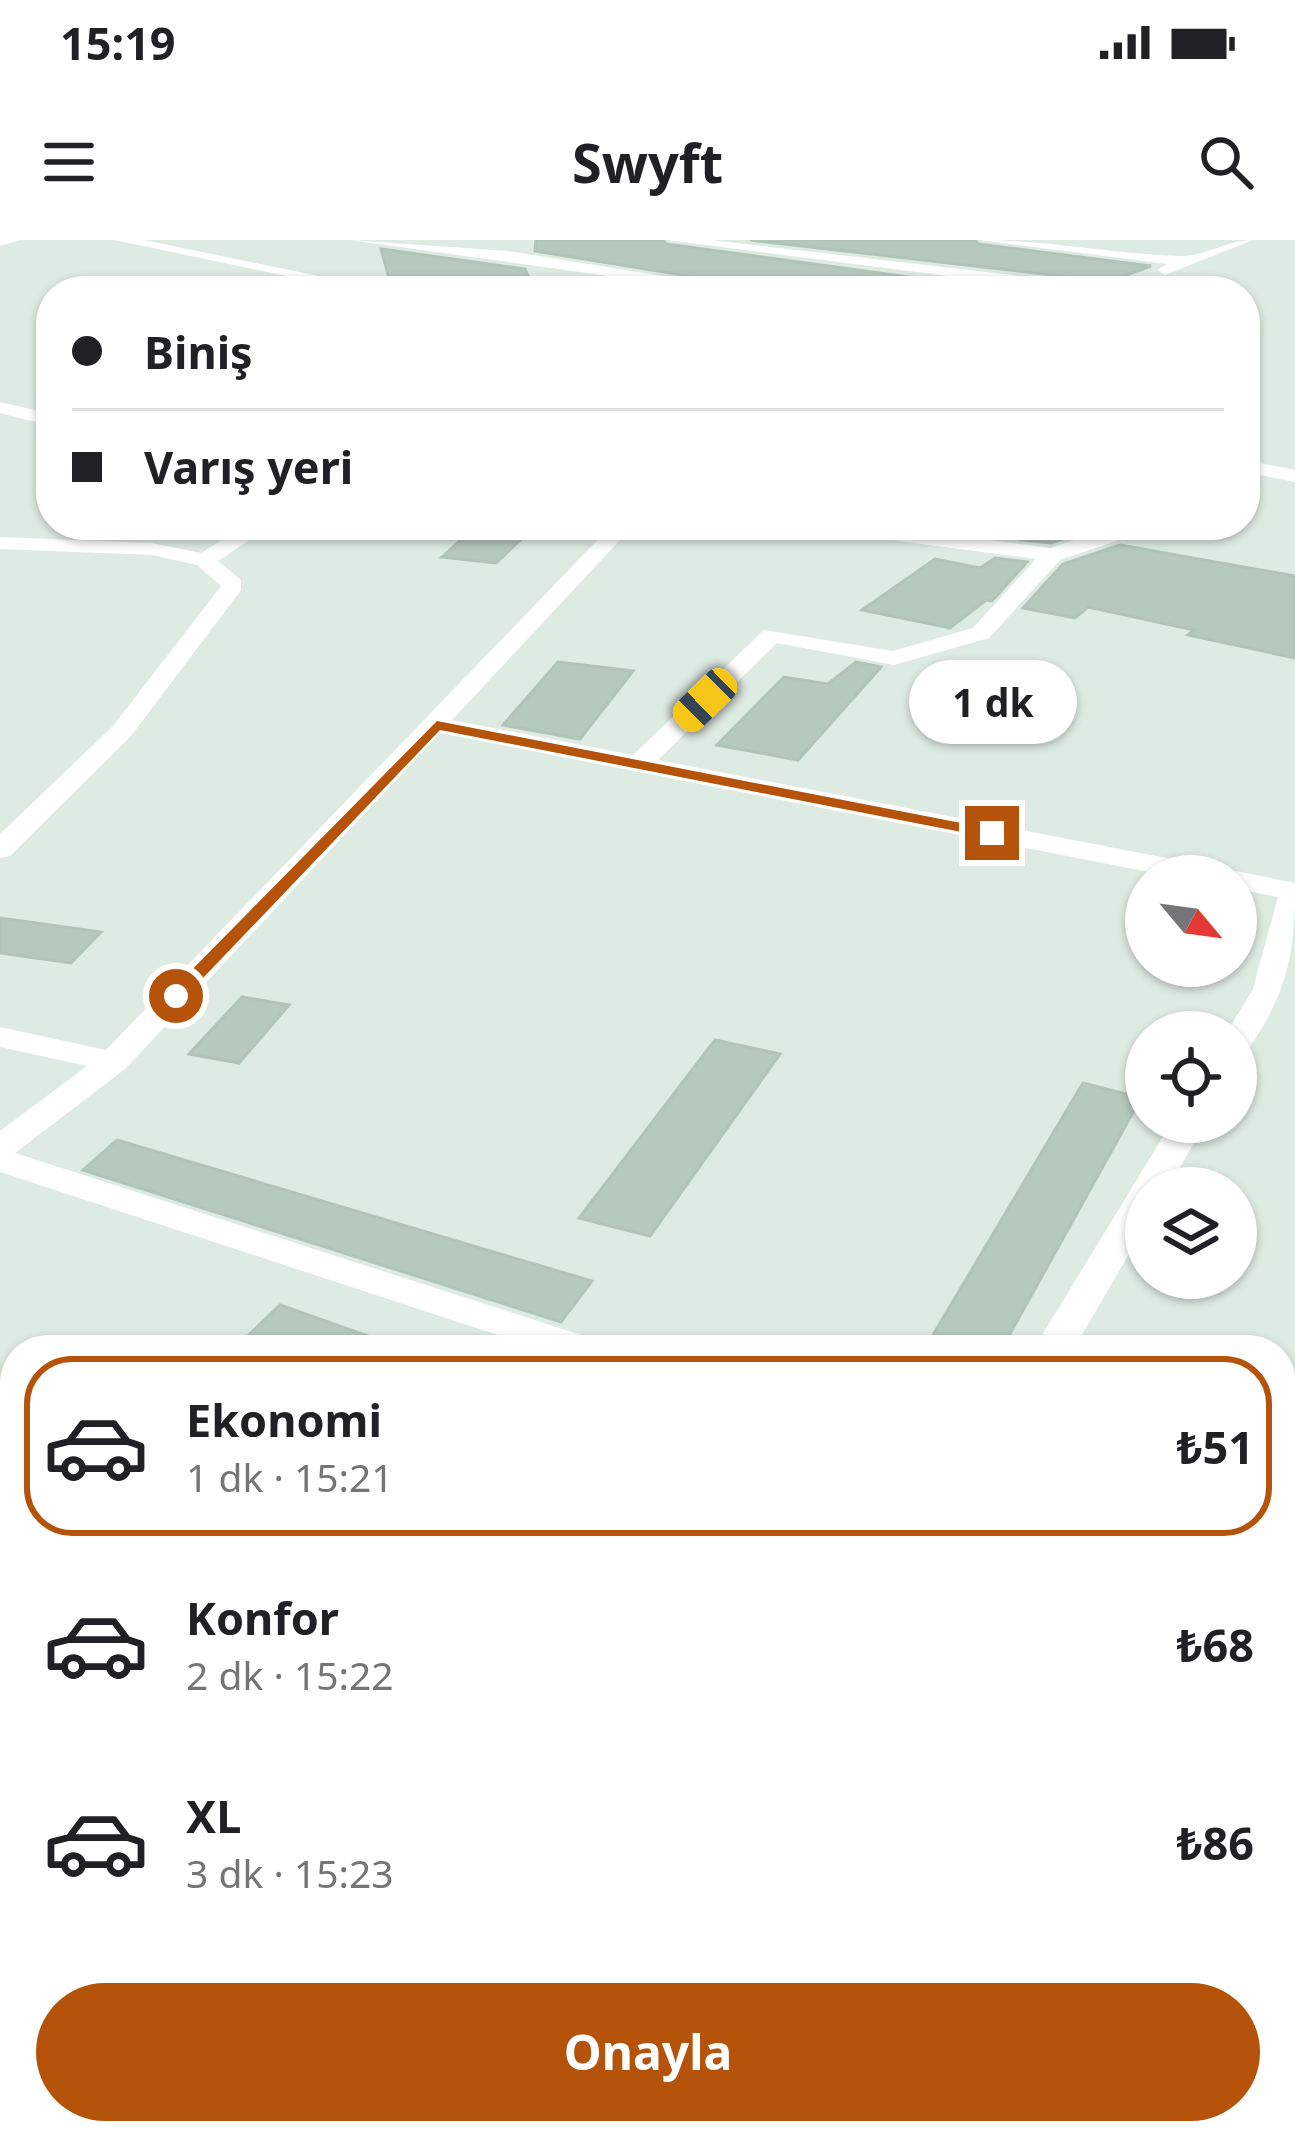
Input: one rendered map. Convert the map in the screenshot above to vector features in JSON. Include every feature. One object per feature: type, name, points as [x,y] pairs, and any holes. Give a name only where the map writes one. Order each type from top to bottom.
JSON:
[{"type":"street","points":[[0,242],[13,240]]},
{"type":"street","points":[[121,240],[303,276]]},
{"type":"street","points":[[357,240],[483,253],[482,260],[568,276]]},
{"type":"street","points":[[674,240],[978,276]]},
{"type":"street","points":[[729,240],[1010,276]]},
{"type":"street","points":[[986,240],[1189,262]]},
{"type":"street","points":[[1152,275],[1246,240]]},
{"type":"street","points":[[0,407],[36,414]]},
{"type":"street","points":[[1260,469],[1295,476]]},
{"type":"street","points":[[204,560],[237,540]]},
{"type":"street","points":[[0,1148],[112,1063],[610,540]]},
{"type":"street","points":[[938,540],[1052,555],[1099,540]]},
{"type":"street","points":[[0,543],[152,549],[204,560],[233,585],[122,731],[0,850]]},
{"type":"street","points":[[638,765],[772,635],[894,658],[981,633],[1052,555]]},
{"type":"street","points":[[437,725],[1125,859]]},
{"type":"street","points":[[1256,1011],[1269,989],[1295,892],[1257,884]]},
{"type":"street","points":[[0,1037],[112,1063]]},
{"type":"street","points":[[0,1160],[540,1335]]},
{"type":"street","points":[[1062,1335],[1125,1229]]},
{"type":"building","points":[[536,240],[663,240],[901,276],[688,276],[535,251]]},
{"type":"building","points":[[750,240],[975,240],[1151,266],[1124,276],[1062,276]]},
{"type":"building","points":[[381,249],[525,269],[528,276],[389,276]]},
{"type":"building","points":[[461,540],[520,540],[496,563],[442,557]]},
{"type":"building","points":[[1120,545],[1295,576],[1295,658],[1088,607],[1075,618],[1023,608],[1063,564]]},
{"type":"building","points":[[995,558],[1027,562],[992,601],[986,600],[950,628],[862,610],[935,559],[980,568]]},
{"type":"building","points":[[558,662],[633,671],[580,739],[503,725]]},
{"type":"building","points":[[856,662],[881,667],[798,760],[717,745],[784,677],[828,684]]},
{"type":"building","points":[[0,918],[101,932],[71,963],[0,953]]},
{"type":"building","points":[[242,997],[289,1005],[239,1063],[189,1054]]},
{"type":"building","points":[[715,1040],[780,1054],[650,1236],[579,1218]]},
{"type":"building","points":[[1083,1083],[1125,1094],[1125,1127],[1009,1335],[933,1335]]},
{"type":"building","points":[[117,1140],[592,1281],[561,1322],[83,1170]]},
{"type":"building","points":[[280,1305],[365,1335],[249,1335]]},
{"type":"route","points":[[176,996],[437,725],[992,833]]}]
